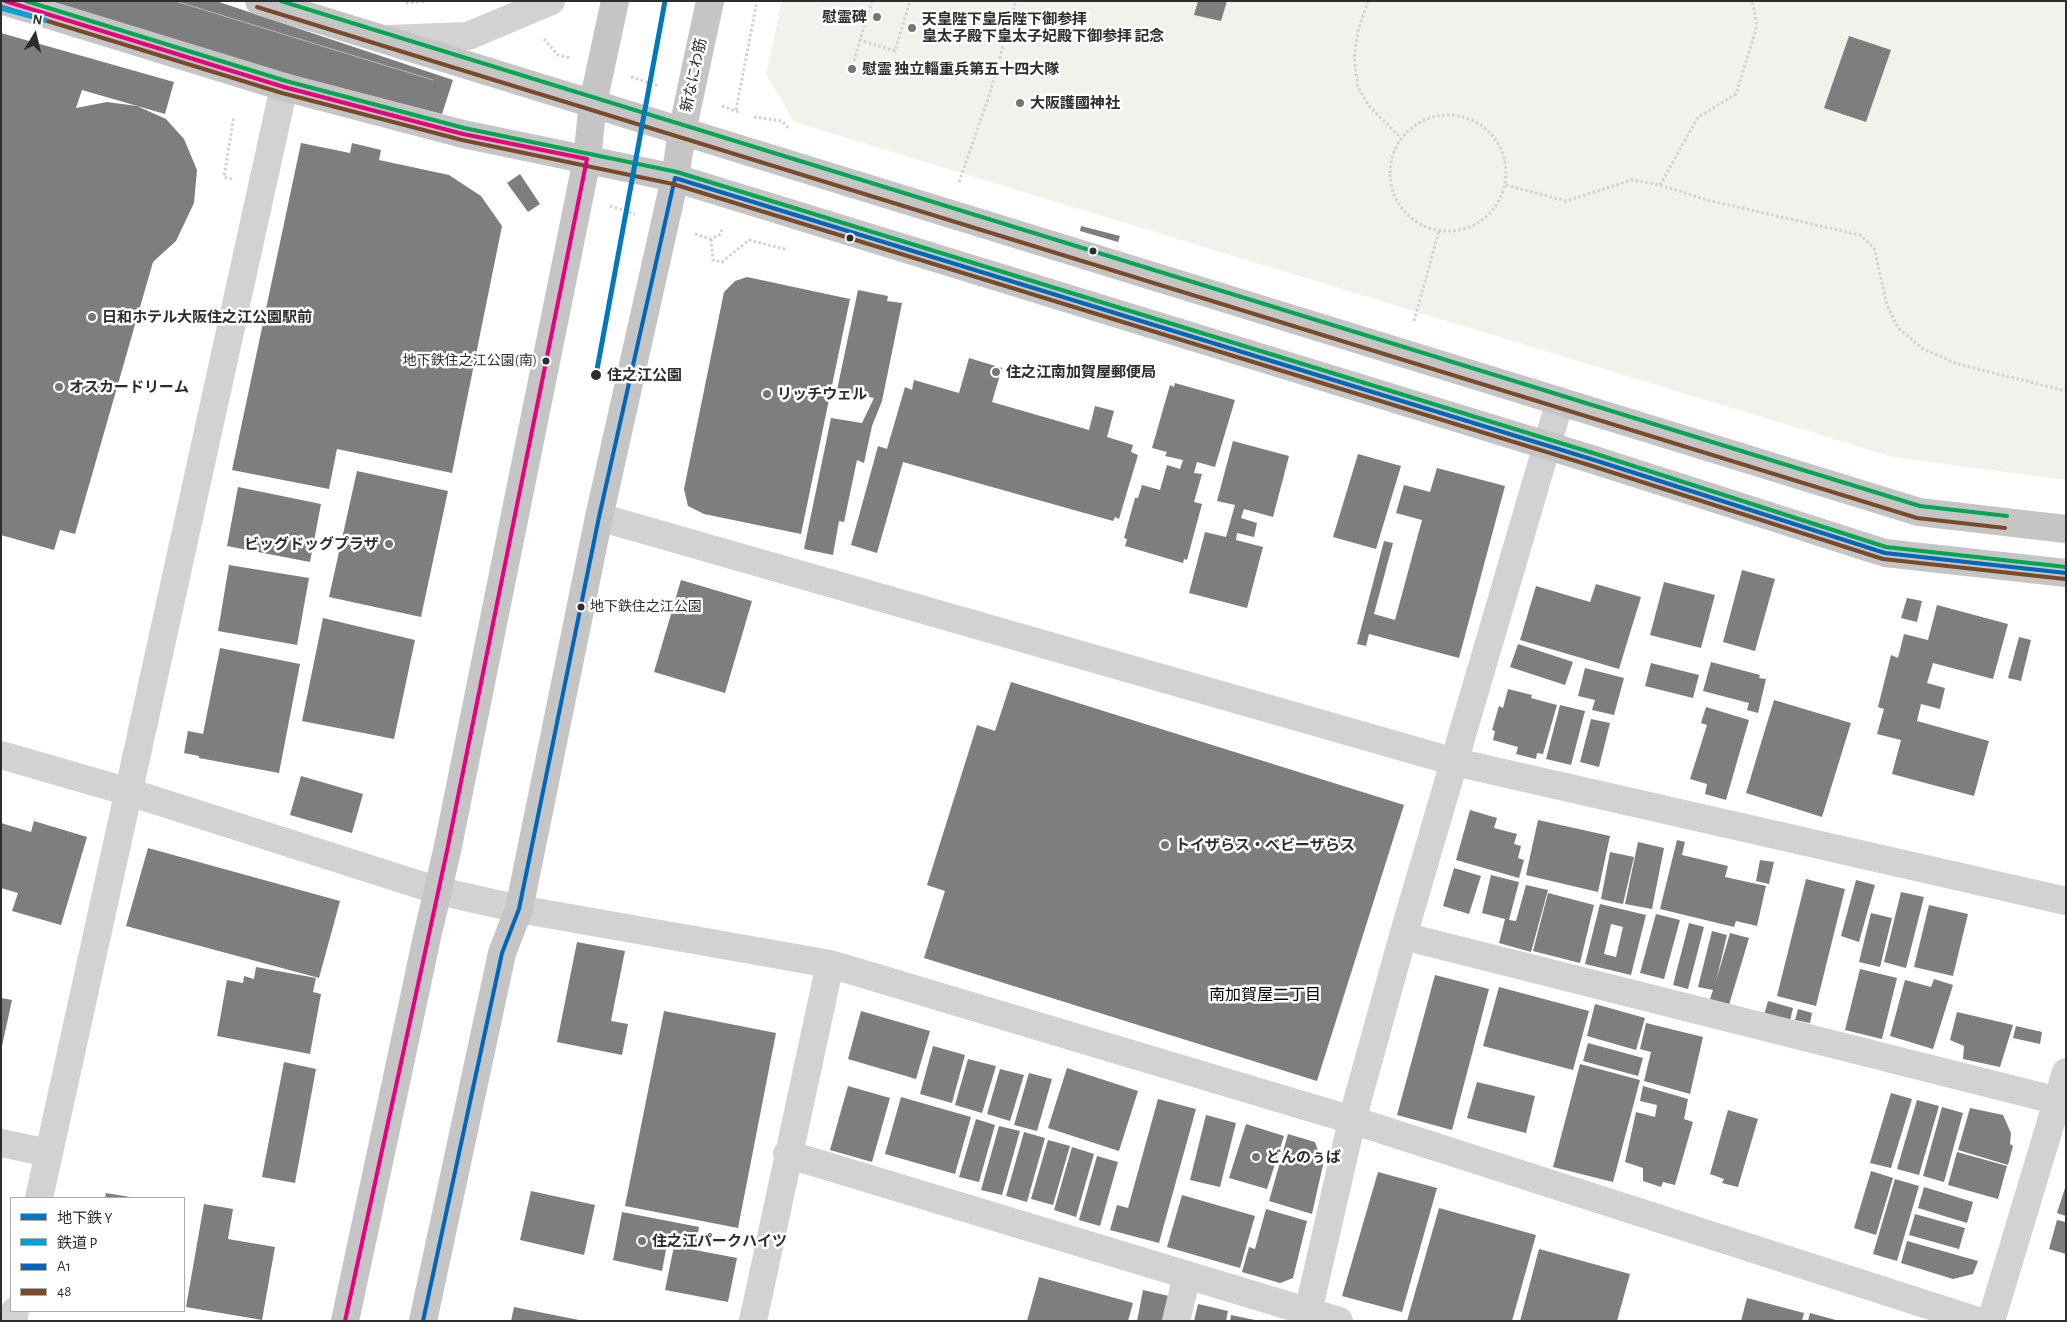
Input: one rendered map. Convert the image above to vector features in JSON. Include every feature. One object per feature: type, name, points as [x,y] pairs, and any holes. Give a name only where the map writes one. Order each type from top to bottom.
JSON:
[{"type":"main road","points":[[4,1],[284,87],[463,134],[675,178],[1547,446],[1885,554],[2066,573]]},
{"type":"main road","points":[[260,1],[379,40],[593,103],[950,215],[1919,512],[2066,529]]},
{"type":"main road","points":[[345,1321],[427,937],[439,891],[587,159],[593,103],[616,1]]},
{"type":"main road","name":"新なにわ筋","points":[[423,1321],[502,954],[519,909],[599,517],[675,178],[682,132],[710,1]]},
{"type":"street","points":[[379,40],[468,36],[551,1]]},
{"type":"street","points":[[39,1197],[284,87]]},
{"type":"street","points":[[1307,1316],[1352,1120],[1403,936],[1560,401]]},
{"type":"street","points":[[599,517],[1455,762],[2066,901]]},
{"type":"street","points":[[1,755],[129,792],[439,891],[519,909],[830,964],[1352,1120],[1978,1321]]},
{"type":"street","points":[[1403,936],[2062,1102]]},
{"type":"street","points":[[753,1321],[830,964]]},
{"type":"street","points":[[1991,1321],[2062,1102],[2066,1072]]},
{"type":"street","points":[[1,1142],[48,1153]]},
{"type":"street","points":[[788,1154],[1187,1275],[1307,1316],[1339,1321]]},
{"type":"street","points":[[1176,1321],[1187,1275]]},
{"type":"path","points":[[736,110],[757,1]]},
{"type":"path","points":[[854,61],[872,1]]},
{"type":"path","points":[[860,40],[895,51],[910,1]]},
{"type":"path","points":[[950,215],[958,183],[988,99],[1016,1]]},
{"type":"path","points":[[1368,1],[1358,31],[1354,57],[1358,87],[1369,106],[1401,138]]},
{"type":"path","points":[[1660,185],[1698,117],[1736,94],[1757,26],[1752,1]]},
{"type":"path","points":[[234,116],[224,177],[234,179]]},
{"type":"path","points":[[1439,116],[1462,116],[1482,126],[1498,141],[1506,162],[1506,184],[1498,205],[1482,221],[1462,230],[1439,230],[1418,223],[1402,208],[1393,192],[1390,173],[1393,154],[1401,138],[1418,123],[1439,116]]},
{"type":"path","points":[[1506,184],[1566,201],[1632,180],[1660,185],[1707,200],[1860,235],[1874,248],[1887,305],[1898,328],[1923,349],[1958,364],[2066,391]]},
{"type":"path","points":[[1414,322],[1439,230]]},
{"type":"path","points":[[711,238],[713,260],[722,262],[749,240],[789,250]]},
{"type":"shaded area","points":[[782,1],[2066,1],[2066,480],[1893,457],[804,125],[794,121],[766,74]]},
{"type":"building","points":[[1,1],[216,1],[453,80],[442,114]]},
{"type":"building","points":[[1198,1],[1227,1],[1221,21],[1194,15]]},
{"type":"building","name":"オスカードリーム","points":[[1,33],[174,82],[165,114],[82,90],[76,108],[107,102],[137,106],[166,119],[184,139],[197,170],[194,203],[176,241],[153,262],[75,534],[60,530],[54,550],[1,535]]},
{"type":"building","points":[[1849,36],[1891,50],[1866,122],[1824,108]]},
{"type":"building","points":[[301,143],[350,153],[352,143],[381,150],[379,160],[449,175],[481,196],[502,226],[452,473],[337,449],[329,489],[232,470]]},
{"type":"building","points":[[520,174],[540,204],[528,212],[507,183]]},
{"type":"building","points":[[1081,226],[1120,236],[1118,242],[1080,231]]},
{"type":"building","name":"リッチウェル","points":[[747,277],[850,299],[801,534],[704,514],[688,506],[684,489],[724,292],[735,281]]},
{"type":"building","points":[[858,290],[888,296],[887,301],[902,303],[882,401],[872,426],[864,463],[857,460],[844,522],[839,521],[833,555],[804,549],[831,418],[862,423],[874,398],[837,390]]},
{"type":"building","points":[[969,358],[1002,368],[992,402],[1089,430],[1095,406],[1114,411],[1107,437],[1133,445],[1131,452],[1138,455],[1119,519],[1115,517],[1113,521],[903,462],[877,553],[851,545],[878,446],[887,449],[905,387],[912,390],[914,380],[959,393]]},
{"type":"building","points":[[1175,383],[1235,400],[1215,467],[1197,462],[1194,473],[1202,474],[1194,502],[1202,504],[1187,560],[1184,559],[1183,563],[1125,546],[1127,539],[1124,538],[1135,498],[1138,498],[1142,485],[1160,490],[1167,465],[1180,469],[1183,460],[1165,456],[1167,452],[1152,448],[1170,385],[1174,387]]},
{"type":"building","points":[[1233,441],[1289,456],[1273,517],[1244,509],[1241,518],[1257,523],[1254,537],[1237,533],[1236,540],[1263,547],[1247,608],[1189,593],[1205,532],[1226,537],[1235,505],[1217,501]]},
{"type":"building","points":[[1358,454],[1401,466],[1376,549],[1333,537]]},
{"type":"building","points":[[1437,468],[1505,486],[1459,658],[1369,634],[1366,646],[1357,644],[1384,541],[1393,543],[1374,614],[1395,620],[1422,520],[1396,513],[1404,485],[1430,492]]},
{"type":"building","name":"ビッグドッグプラザ","points":[[357,471],[448,491],[421,617],[329,597]]},
{"type":"building","points":[[238,487],[321,504],[310,562],[227,546]]},
{"type":"building","points":[[229,565],[309,578],[297,645],[218,631]]},
{"type":"building","points":[[1742,570],[1775,579],[1755,651],[1723,642]]},
{"type":"building","points":[[681,580],[752,601],[725,693],[654,672]]},
{"type":"building","points":[[1664,582],[1715,595],[1701,648],[1650,635]]},
{"type":"building","points":[[1596,584],[1641,597],[1619,669],[1520,640],[1536,586],[1590,602]]},
{"type":"building","points":[[1907,598],[1922,601],[1917,622],[1901,618]]},
{"type":"building","points":[[1937,605],[2008,624],[1993,679],[1933,663],[1927,683],[1945,688],[1940,709],[1921,704],[1917,721],[1989,741],[1974,796],[1892,774],[1901,740],[1877,734],[1884,709],[1878,707],[1891,655],[1898,658],[1904,634],[1928,640]]},
{"type":"building","points":[[323,618],[415,640],[394,739],[302,721]]},
{"type":"building","points":[[2019,637],[2031,640],[2021,681],[2008,678]]},
{"type":"building","points":[[1518,644],[1573,662],[1565,685],[1510,667]]},
{"type":"building","points":[[220,648],[300,664],[279,773],[199,758],[199,756],[184,753],[188,731],[203,734]]},
{"type":"building","points":[[1711,662],[1760,675],[1759,678],[1766,679],[1758,713],[1747,710],[1749,703],[1703,691]]},
{"type":"building","points":[[1651,663],[1699,675],[1693,698],[1645,686]]},
{"type":"building","points":[[1585,668],[1624,678],[1614,715],[1592,710],[1595,700],[1578,696]]},
{"type":"building","name":"トイザらス・ベビーザらス","points":[[1011,682],[1404,805],[1317,1081],[924,958],[945,891],[927,885],[977,725],[995,731]]},
{"type":"building","points":[[1508,689],[1532,695],[1531,698],[1557,705],[1543,754],[1537,753],[1536,759],[1516,754],[1518,747],[1493,740],[1495,731],[1492,730],[1499,706],[1503,708]]},
{"type":"building","points":[[1774,700],[1851,723],[1822,817],[1746,793]]},
{"type":"building","points":[[1560,705],[1585,711],[1571,765],[1546,759]]},
{"type":"building","points":[[1706,707],[1749,720],[1726,800],[1705,794],[1707,784],[1690,779],[1707,725],[1701,723]]},
{"type":"building","points":[[1591,719],[1610,723],[1599,767],[1580,762]]},
{"type":"building","points":[[301,776],[363,794],[352,833],[290,815]]},
{"type":"building","points":[[1470,810],[1497,818],[1494,828],[1517,834],[1514,844],[1521,846],[1518,858],[1524,860],[1519,878],[1456,860]]},
{"type":"building","points":[[1538,820],[1610,836],[1598,892],[1526,875]]},
{"type":"building","points":[[34,821],[87,837],[61,925],[12,911],[18,893],[1,888],[1,823],[31,832]]},
{"type":"building","points":[[1677,840],[1685,842],[1682,855],[1728,866],[1725,877],[1766,886],[1757,926],[1736,921],[1734,927],[1660,909]]},
{"type":"building","points":[[1638,842],[1664,848],[1652,909],[1625,904]]},
{"type":"building","points":[[148,848],[340,901],[319,978],[126,926]]},
{"type":"building","points":[[1610,852],[1634,857],[1623,904],[1601,899]]},
{"type":"building","points":[[1760,860],[1774,862],[1769,884],[1756,881]]},
{"type":"building","points":[[1454,868],[1481,876],[1469,914],[1443,906]]},
{"type":"building","points":[[1491,875],[1519,882],[1509,920],[1516,921],[1526,885],[1548,890],[1531,952],[1499,943],[1505,919],[1482,913]]},
{"type":"building","points":[[1806,879],[1845,889],[1816,1006],[1777,996]]},
{"type":"building","points":[[1856,880],[1875,885],[1859,942],[1841,936]]},
{"type":"building","points":[[1901,892],[1924,897],[1906,968],[1884,962]]},
{"type":"building","points":[[1548,893],[1594,905],[1580,963],[1533,951]]},
{"type":"building","points":[[1600,904],[1646,915],[1631,975],[1585,964]],"holes":[[[1611,924],[1623,927],[1616,957],[1604,954]]]},
{"type":"building","points":[[1929,905],[1968,914],[1953,976],[1914,967]]},
{"type":"building","points":[[1871,913],[1892,918],[1880,967],[1859,962]]},
{"type":"building","points":[[1656,914],[1680,920],[1664,979],[1640,973]]},
{"type":"building","points":[[1689,923],[1704,927],[1688,989],[1673,985]]},
{"type":"building","points":[[1712,931],[1727,935],[1716,981],[1730,933],[1749,938],[1729,1005],[1710,999],[1713,990],[1698,987]]},
{"type":"building","points":[[577,942],[625,951],[611,1021],[628,1024],[622,1055],[557,1042]]},
{"type":"building","points":[[256,967],[316,978],[313,992],[321,994],[310,1054],[217,1036],[227,980],[243,983],[244,976],[254,979]]},
{"type":"building","points":[[1860,969],[1897,978],[1882,1039],[1845,1030]]},
{"type":"building","points":[[1435,975],[1489,989],[1452,1130],[1397,1115]]},
{"type":"building","points":[[1934,979],[1953,985],[1933,1049],[1890,1036],[1905,980],[1931,987]]},
{"type":"building","points":[[1499,987],[1589,1011],[1573,1070],[1483,1046]]},
{"type":"building","points":[[1,998],[12,1000],[2,1046],[1,1046]]},
{"type":"building","points":[[1768,1001],[1793,1008],[1790,1021],[1764,1015]]},
{"type":"building","points":[[1595,1004],[1645,1018],[1636,1050],[1587,1036]]},
{"type":"building","points":[[1798,1009],[1812,1013],[1810,1023],[1795,1020]]},
{"type":"building","points":[[664,1011],[776,1033],[738,1228],[625,1206]]},
{"type":"building","points":[[861,1011],[930,1031],[916,1079],[848,1059]]},
{"type":"building","points":[[1957,1012],[2013,1025],[2000,1067],[1963,1059],[1964,1046],[1950,1040]]},
{"type":"building","points":[[1646,1023],[1703,1037],[1690,1094],[1644,1081],[1651,1052],[1640,1049]]},
{"type":"building","points":[[2016,1026],[2042,1032],[2040,1044],[2013,1038]]},
{"type":"building","points":[[1588,1043],[1643,1058],[1638,1076],[1583,1061]]},
{"type":"building","points":[[933,1046],[965,1055],[952,1103],[920,1094]]},
{"type":"building","points":[[968,1059],[996,1066],[982,1113],[955,1105]]},
{"type":"building","points":[[284,1062],[316,1069],[295,1183],[262,1177]]},
{"type":"building","points":[[1580,1064],[1640,1080],[1613,1182],[1553,1167]]},
{"type":"building","points":[[1067,1068],[1138,1091],[1119,1151],[1048,1128]]},
{"type":"building","points":[[1000,1069],[1024,1075],[1010,1121],[987,1114]]},
{"type":"building","points":[[1029,1073],[1052,1079],[1037,1131],[1014,1125]]},
{"type":"building","points":[[1477,1082],[1535,1096],[1526,1133],[1467,1118]]},
{"type":"building","points":[[848,1086],[890,1098],[872,1162],[830,1150]]},
{"type":"building","points":[[1643,1086],[1688,1099],[1684,1119],[1693,1122],[1675,1185],[1663,1182],[1661,1187],[1643,1181],[1643,1168],[1625,1162],[1636,1112],[1655,1117],[1657,1105],[1640,1101]]},
{"type":"building","points":[[1891,1093],[1912,1099],[1891,1168],[1870,1163]]},
{"type":"building","points":[[901,1097],[971,1117],[955,1174],[885,1154]]},
{"type":"building","points":[[1158,1099],[1196,1109],[1159,1243],[1110,1230],[1117,1205],[1128,1208]]},
{"type":"building","points":[[1917,1100],[1939,1106],[1919,1175],[1897,1169]]},
{"type":"building","points":[[1942,1107],[1963,1113],[1944,1182],[1923,1176]]},
{"type":"building","points":[[1970,1108],[2003,1115],[2011,1133],[2010,1144],[2013,1146],[2008,1165],[1958,1150]]},
{"type":"building","points":[[1728,1110],[1758,1119],[1738,1187],[1722,1183],[1724,1179],[1710,1174]]},
{"type":"building","points":[[1206,1115],[1236,1123],[1220,1187],[1190,1180]]},
{"type":"building","points":[[976,1119],[995,1125],[979,1182],[959,1177]]},
{"type":"building","name":"どんのぅば","points":[[1246,1124],[1284,1136],[1267,1189],[1229,1178]]},
{"type":"building","points":[[999,1126],[1020,1131],[1002,1195],[981,1190]]},
{"type":"building","points":[[1024,1132],[1045,1138],[1027,1202],[1006,1196]]},
{"type":"building","points":[[1288,1134],[1315,1142],[1323,1165],[1312,1214],[1269,1201]]},
{"type":"building","points":[[1048,1140],[1070,1146],[1053,1205],[1031,1199]]},
{"type":"building","points":[[1072,1147],[1094,1154],[1076,1217],[1054,1210]]},
{"type":"building","points":[[1957,1152],[2007,1166],[1998,1199],[1948,1185]]},
{"type":"building","points":[[1097,1156],[1118,1162],[1100,1226],[1079,1220]]},
{"type":"building","points":[[1871,1171],[1893,1178],[1876,1235],[1854,1228]]},
{"type":"building","points":[[1378,1172],[1437,1188],[1402,1312],[1342,1296]]},
{"type":"building","points":[[1895,1179],[1919,1186],[1897,1261],[1873,1254]]},
{"type":"building","points":[[2066,1185],[2066,1216],[2057,1213]]},
{"type":"building","points":[[1924,1187],[1973,1202],[1967,1223],[1918,1208]]},
{"type":"building","points":[[531,1191],[595,1205],[584,1255],[520,1240]]},
{"type":"building","points":[[106,1193],[130,1197],[105,1197]]},
{"type":"building","points":[[1182,1195],[1255,1216],[1240,1268],[1167,1247]]},
{"type":"building","points":[[204,1204],[233,1209],[228,1239],[275,1247],[262,1320],[186,1307]]},
{"type":"building","points":[[1439,1208],[1536,1235],[1512,1321],[1407,1321]]},
{"type":"building","points":[[1266,1209],[1307,1221],[1293,1278],[1280,1283],[1242,1272],[1249,1247],[1255,1249]]},
{"type":"building","name":"住之江パークハイツ","points":[[622,1212],[699,1227],[696,1244],[668,1239],[662,1271],[613,1260]]},
{"type":"building","points":[[1915,1214],[1965,1228],[1959,1249],[1909,1235]]},
{"type":"building","points":[[2057,1220],[2066,1222],[2066,1254],[2049,1249]]},
{"type":"building","points":[[1907,1241],[1978,1261],[1973,1274],[1953,1279],[1901,1263]]},
{"type":"building","points":[[674,1246],[737,1258],[728,1302],[665,1290]]},
{"type":"building","points":[[1539,1249],[1630,1274],[1617,1321],[1520,1321]]},
{"type":"building","points":[[1039,1277],[1133,1303],[1128,1321],[1027,1321]]},
{"type":"building","points":[[1143,1290],[1169,1296],[1163,1321],[1137,1321]]},
{"type":"building","points":[[1747,1298],[1804,1313],[1802,1321],[1741,1321]]},
{"type":"building","points":[[1198,1304],[1228,1311],[1226,1321],[1194,1321]]},
{"type":"building","points":[[514,1307],[579,1320],[579,1321],[511,1321]]},
{"type":"building","points":[[1810,1313],[1836,1320],[1836,1321],[1808,1321]]},
{"type":"building","points":[[1231,1315],[1255,1320],[1255,1321],[1230,1321]]},
{"type":"tram line","points":[[175,1],[433,80]]},
{"type":"tram line","points":[[45,20],[210,67],[427,121]]},
{"type":"metro line","name":"Y","points":[[596,375],[665,1]]},
{"type":"rail line","name":"P","points":[[1,8],[45,20]]},
{"type":"transit line","points":[[5,1],[284,87],[463,134],[587,159],[447,851],[345,1321]]},
{"type":"transit line","points":[[26,1],[286,81],[464,128],[677,172],[1593,453],[1886,547],[2066,567]]},
{"type":"transit line","points":[[281,1],[1920,506],[2007,516]]},
{"type":"transit line","name":"48","points":[[2,7],[282,93],[462,140],[673,184],[1589,465],[1883,559],[2065,579]]},
{"type":"transit line","name":"48","points":[[257,7],[1917,518],[2005,528]]},
{"type":"transit line","name":"A1","points":[[675,178],[1591,459],[1885,553],[2066,573]]},
{"type":"transit line","name":"A1","points":[[423,1321],[502,953],[519,909],[599,517],[675,178]]},
{"type":"place","name":"慰霊碑","points":[[877,17]]},
{"type":"place","name":"天皇陛下皇后陛下御参拝 皇太子殿下皇太子妃殿下御参拝 記念","points":[[912,28]]},
{"type":"place","name":"慰霊 独立輜重兵第五十四大隊","points":[[852,69]]},
{"type":"place","name":"大阪護國神社","points":[[1020,103]]},
{"type":"place","name":"日和ホテル大阪住之江公園駅前","points":[[92,317]]},
{"type":"place","name":"地下鉄住之江公園(南)","points":[[546,361]]},
{"type":"place","name":"住之江南加賀屋郵便局","points":[[996,372]]},
{"type":"place","name":"住之江公園","points":[[596,375]]},
{"type":"place","name":"オスカードリーム","points":[[59,387]]},
{"type":"place","name":"リッチウェル","points":[[767,394]]},
{"type":"place","name":"ビッグドッグプラザ","points":[[389,544]]},
{"type":"place","name":"地下鉄住之江公園","points":[[581,607]]},
{"type":"place","name":"トイザらス・ベビーザらス","points":[[1165,845]]},
{"type":"place","name":"どんのぅば","points":[[1256,1157]]},
{"type":"place","name":"住之江パークハイツ","points":[[642,1241]]},
{"type":"district","name":"南加賀屋二丁目","points":[[1265,995]]}]
